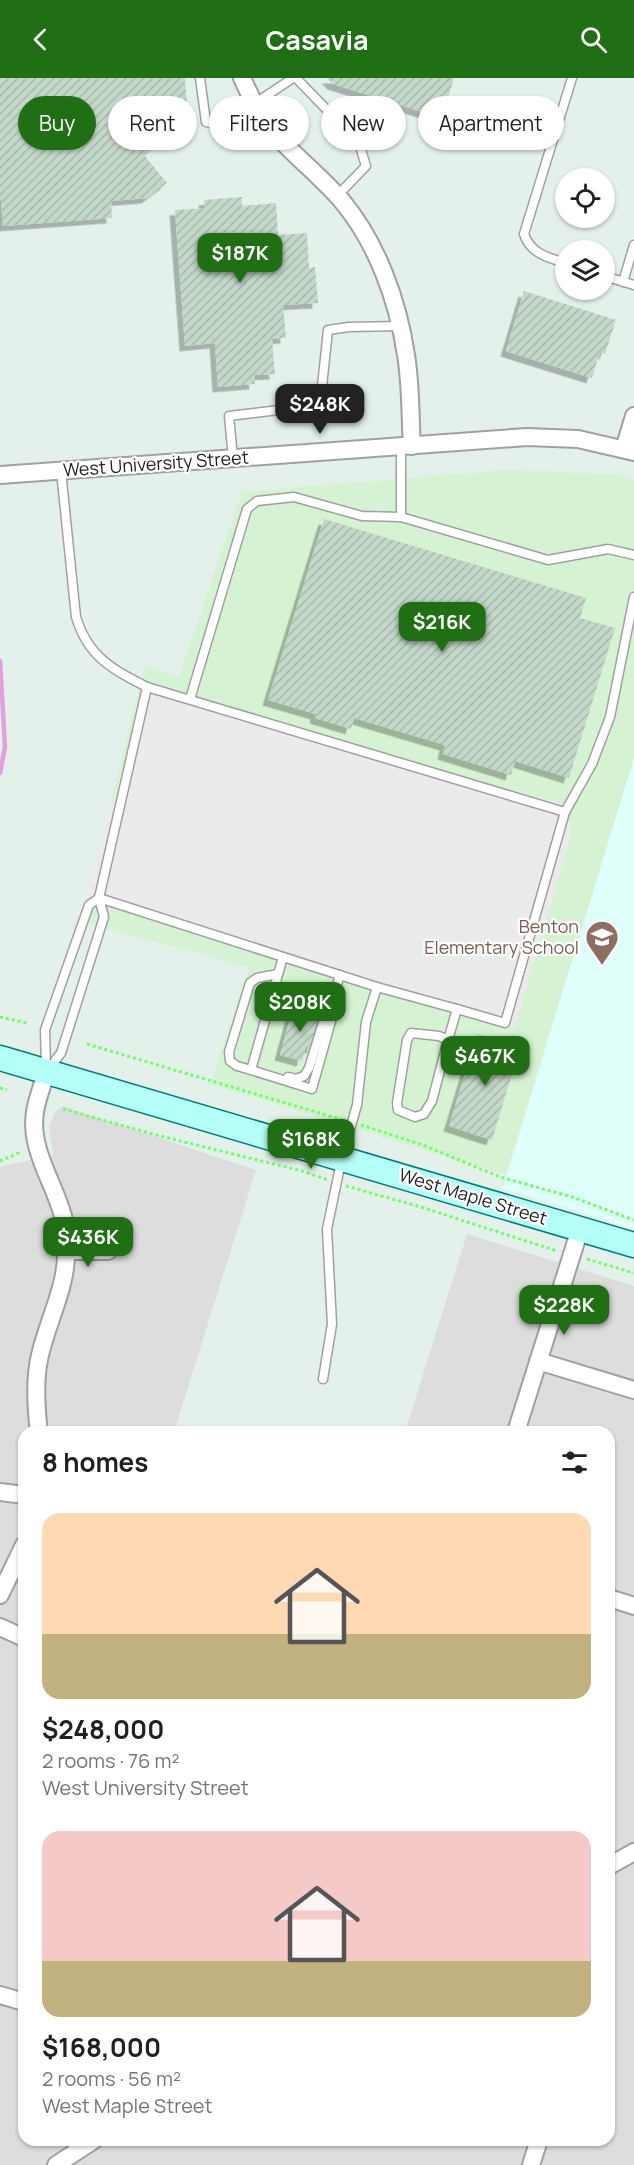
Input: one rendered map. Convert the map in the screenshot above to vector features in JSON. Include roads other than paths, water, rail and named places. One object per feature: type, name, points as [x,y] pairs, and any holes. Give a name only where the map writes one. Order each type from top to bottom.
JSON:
[{"type":"main road","name":"West Maple Street","points":[[0,1058],[634,1245]]},
{"type":"street","points":[[242,78],[250,96]]},
{"type":"street","points":[[291,150],[337,196],[364,233],[382,269],[395,305],[406,356],[406,446]]},
{"type":"street","points":[[629,450],[634,416]]},
{"type":"street","name":"West University Street","points":[[0,475],[527,437],[578,439],[629,450]]},
{"type":"street","points":[[39,1426],[37,1386],[39,1357],[62,1283],[67,1251],[64,1219],[53,1186],[42,1163],[36,1140],[35,1113],[46,1072]]},
{"type":"street","points":[[518,1426],[580,1229]]},
{"type":"street","points":[[67,1251],[108,1251]]},
{"type":"street","points":[[538,1361],[634,1390]]},
{"type":"street","points":[[0,1492],[18,1494]]},
{"type":"street","points":[[0,1595],[18,1558]]},
{"type":"street","points":[[615,1600],[634,1606]]},
{"type":"street","points":[[0,1627],[18,1635]]},
{"type":"street","points":[[615,1863],[634,1852]]},
{"type":"street","points":[[0,1995],[18,2000]]},
{"type":"street","points":[[56,2165],[85,2146]]},
{"type":"street","points":[[531,2165],[536,2146]]},
{"type":"lane","points":[[200,78],[206,122],[209,123]]},
{"type":"lane","points":[[271,96],[294,78],[359,143],[366,166],[337,196]]},
{"type":"lane","points":[[555,259],[534,250],[526,242],[524,234],[572,78]]},
{"type":"lane","points":[[623,282],[634,245]]},
{"type":"lane","points":[[615,279],[634,285]]},
{"type":"lane","points":[[232,458],[229,416],[320,405],[328,330],[349,327],[400,326]]},
{"type":"lane","points":[[401,517],[406,446]]},
{"type":"lane","points":[[61,471],[76,617],[81,633],[89,646],[114,670],[147,687],[565,812]]},
{"type":"lane","points":[[190,699],[247,509],[257,501],[294,497],[362,516],[401,517],[548,560],[608,549],[634,555]]},
{"type":"lane","points":[[99,898],[378,987],[505,1023],[565,812],[592,764],[610,717],[634,597]]},
{"type":"lane","points":[[46,1072],[61,1053],[100,933],[104,917],[99,898],[147,687]]},
{"type":"lane","points":[[46,1072],[45,1029],[89,905],[99,898]]},
{"type":"lane","points":[[251,1070],[283,957]]},
{"type":"lane","points":[[278,974],[257,978],[250,983],[229,1052],[230,1060],[237,1066],[312,1089],[333,1014],[332,1005]]},
{"type":"lane","points":[[251,1070],[296,1079],[304,1076],[332,1005],[340,975]]},
{"type":"lane","points":[[323,1379],[332,1324],[327,1229],[342,1157],[357,1105],[366,1022],[378,987]]},
{"type":"lane","points":[[448,1041],[439,1036],[411,1033],[407,1040],[397,1103],[398,1110],[415,1117],[424,1114],[432,1101],[457,1009]]},
{"type":"waterway","points":[[0,661],[5,747],[0,773]]},
{"type":"place","name":"Benton Elementary School","points":[[602,966]]}]
